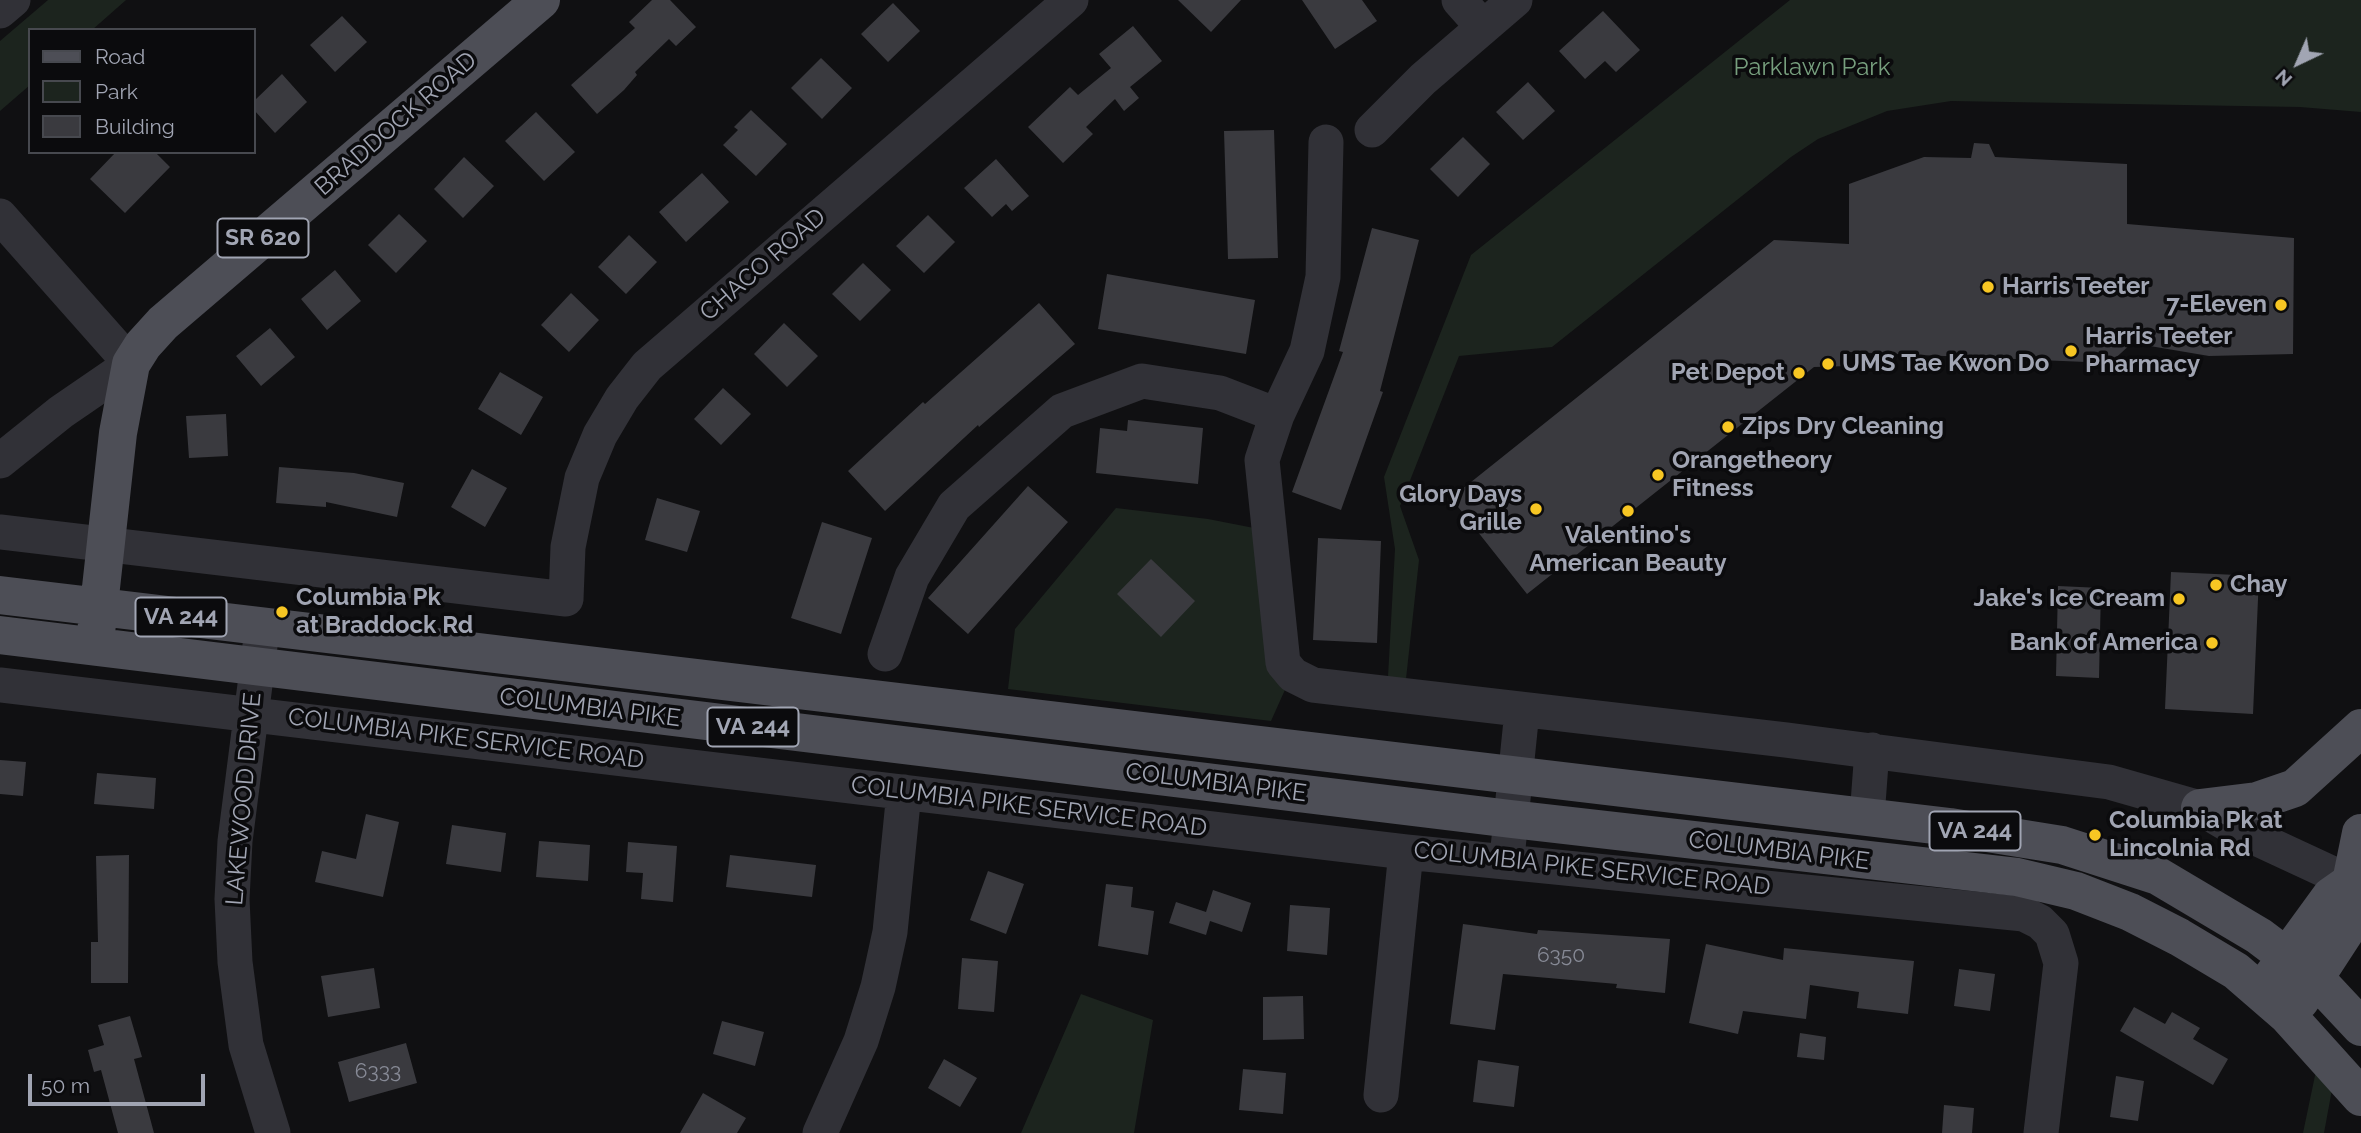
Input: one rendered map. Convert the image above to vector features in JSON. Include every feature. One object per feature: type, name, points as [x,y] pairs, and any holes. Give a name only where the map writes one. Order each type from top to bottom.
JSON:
[{"type":"main road","name":"BRADDOCK ROAD","points":[[95,647],[118,433],[131,364],[163,323],[541,0]]},
{"type":"main road","name":"COLUMBIA PIKE","points":[[0,596],[1867,817],[2062,845],[2107,857],[2158,876],[2287,956],[2316,979],[2361,1027]]},
{"type":"main road","name":"COLUMBIA PIKE","points":[[0,635],[1511,819],[2017,877],[2109,904],[2179,937],[2236,971],[2275,1005],[2361,1097]]},
{"type":"main road","points":[[2200,808],[2257,802],[2295,788],[2330,760],[2361,727]]},
{"type":"main road","points":[[2275,1005],[2316,979],[2354,918],[2361,833]]},
{"type":"main road","points":[[2275,1005],[2287,956],[2331,895],[2356,884]]},
{"type":"street","points":[[0,11],[12,0]]},
{"type":"street","name":"CHACO ROAD","points":[[106,545],[566,599],[568,547],[582,478],[600,435],[622,398],[647,366],[1071,0]]},
{"type":"street","points":[[1459,0],[1483,27]]},
{"type":"street","points":[[1372,130],[1423,79],[1515,0]]},
{"type":"street","points":[[1326,142],[1324,277],[1307,351],[1277,415],[1262,460],[1283,663],[1293,675],[1313,685],[1872,750],[2109,782],[2200,808],[2234,828],[2356,884]]},
{"type":"street","points":[[0,216],[131,364]]},
{"type":"street","name":"BRADDOCK ROAD","points":[[0,461],[61,411],[131,364]]},
{"type":"street","points":[[885,654],[912,577],[954,506],[1062,411],[1142,381],[1220,393],[1277,415]]},
{"type":"street","points":[[0,532],[106,545]]},
{"type":"street","name":"LAKEWOOD DRIVE","points":[[263,628],[235,841],[232,899],[234,962],[246,1045],[259,1096],[273,1133]]},
{"type":"street","name":"COLUMBIA PIKE SERVICE ROAD","points":[[0,685],[1406,852],[2024,914],[2040,922],[2052,934],[2061,963],[2041,1133]]},
{"type":"street","points":[[1507,862],[1522,711]]},
{"type":"street","points":[[1867,817],[1872,750]]},
{"type":"street","points":[[820,1133],[861,1041],[878,987],[890,932],[904,792]]},
{"type":"street","points":[[1381,1095],[1406,852]]},
{"type":"green space","points":[[48,0],[126,0],[94,28],[28,28],[28,87],[0,111],[0,41]]},
{"type":"green space","name":"Parklawn Park","points":[[1790,0],[2361,0],[2361,112],[2300,107],[1951,101],[1887,111],[1818,139],[1791,157],[1552,347],[1459,356],[1400,506],[1419,560],[1406,679],[1388,677],[1395,549],[1384,477],[1471,255]]},
{"type":"green space","points":[[1116,508],[1208,519],[1254,528],[1288,683],[1271,721],[1008,689],[1015,629]]},
{"type":"green space","points":[[1081,994],[1153,1020],[1134,1133],[1021,1133]]},
{"type":"green space","points":[[2317,1066],[2333,1084],[2324,1133],[2303,1133]]},
{"type":"building","points":[[652,0],[670,0],[696,27],[676,46],[669,39],[635,72],[637,75],[624,90],[597,114],[571,85],[635,28],[629,22]]},
{"type":"building","points":[[1178,0],[1241,0],[1211,32]]},
{"type":"building","points":[[1302,0],[1362,0],[1377,21],[1335,49]]},
{"type":"building","points":[[893,3],[920,31],[888,62],[861,34]]},
{"type":"building","points":[[1603,11],[1640,50],[1616,72],[1605,61],[1585,79],[1559,51]]},
{"type":"building","points":[[342,16],[367,42],[335,72],[310,45]]},
{"type":"building","points":[[1133,26],[1162,61],[1130,87],[1139,98],[1124,111],[1115,99],[1086,127],[1093,134],[1063,163],[1028,127],[1070,87],[1078,95],[1111,68],[1099,54]]},
{"type":"building","points":[[821,58],[852,88],[822,119],[791,88]]},
{"type":"building","points":[[282,74],[307,102],[275,133],[256,112],[256,99]]},
{"type":"building","points":[[1528,82],[1555,111],[1523,140],[1496,112]]},
{"type":"building","points":[[751,110],[787,144],[756,176],[723,145],[738,130],[734,127]]},
{"type":"building","points":[[536,112],[575,152],[544,181],[505,141]]},
{"type":"building","points":[[1274,130],[1278,258],[1228,259],[1224,131]]},
{"type":"building","points":[[1463,137],[1490,164],[1458,197],[1430,169]]},
{"type":"building","points":[[1974,143],[1989,144],[1995,157],[2127,164],[2127,224],[2294,238],[2293,354],[2209,356],[2132,343],[2110,363],[1849,352],[1850,366],[1814,367],[1527,594],[1451,498],[1774,240],[1849,244],[1849,184],[1924,157],[1971,158]]},
{"type":"building","points":[[114,154],[157,154],[170,167],[125,213],[90,179]]},
{"type":"building","points":[[464,157],[494,186],[463,218],[434,189]]},
{"type":"building","points":[[996,159],[1029,196],[1012,211],[1006,204],[992,217],[964,188]]},
{"type":"building","points":[[702,173],[729,202],[686,242],[659,212]]},
{"type":"building","points":[[399,214],[427,241],[396,273],[368,245]]},
{"type":"building","points":[[928,215],[955,242],[924,273],[896,246]]},
{"type":"building","points":[[1372,228],[1419,240],[1380,391],[1383,392],[1341,510],[1292,492],[1343,352],[1339,351]]},
{"type":"building","points":[[629,235],[657,262],[626,294],[598,267]]},
{"type":"building","points":[[863,263],[891,290],[860,321],[832,294]]},
{"type":"building","points":[[335,270],[361,301],[327,330],[301,299]]},
{"type":"building","points":[[1107,274],[1255,300],[1246,354],[1098,329]]},
{"type":"building","points":[[571,293],[599,320],[569,352],[541,325]]},
{"type":"building","points":[[1039,303],[1075,344],[979,427],[978,425],[885,511],[848,471],[923,402],[925,404]]},
{"type":"building","points":[[784,323],[818,356],[787,387],[754,354]]},
{"type":"building","points":[[270,328],[295,357],[261,386],[236,356]]},
{"type":"building","points":[[500,372],[543,397],[521,435],[478,409]]},
{"type":"building","points":[[723,388],[751,414],[721,445],[694,419]]},
{"type":"building","points":[[226,414],[228,456],[189,458],[186,416]]},
{"type":"building","points":[[1128,420],[1203,428],[1198,484],[1096,473],[1100,428],[1127,431]]},
{"type":"building","points":[[279,467],[354,473],[404,483],[397,517],[326,502],[326,507],[276,503]]},
{"type":"building","points":[[472,469],[507,488],[485,527],[451,507]]},
{"type":"building","points":[[1028,486],[1068,522],[968,634],[928,598]]},
{"type":"building","points":[[657,498],[700,511],[687,552],[645,540]]},
{"type":"building","points":[[822,522],[872,538],[841,634],[791,618]]},
{"type":"building","points":[[1318,538],[1381,541],[1377,643],[1313,640]]},
{"type":"building","points":[[1151,559],[1195,601],[1161,637],[1117,594]]},
{"type":"building","name":"Bank of America","points":[[2171,572],[2259,576],[2253,714],[2165,709]]},
{"type":"building","points":[[2058,586],[2101,588],[2099,678],[2056,676]]},
{"type":"building","points":[[0,760],[26,762],[23,796],[0,794]]},
{"type":"building","points":[[97,773],[156,778],[154,809],[94,804]]},
{"type":"building","points":[[366,814],[399,822],[383,897],[315,882],[322,851],[356,859]]},
{"type":"building","points":[[452,825],[506,833],[501,872],[446,864]]},
{"type":"building","points":[[539,841],[590,845],[588,881],[536,877]]},
{"type":"building","points":[[628,842],[677,846],[673,902],[641,899],[643,873],[626,872]]},
{"type":"building","points":[[129,855],[128,983],[91,983],[91,942],[98,942],[96,856]]},
{"type":"building","points":[[730,855],[816,865],[812,897],[726,887]]},
{"type":"building","points":[[988,871],[1024,884],[1006,934],[970,920]]},
{"type":"building","points":[[1106,884],[1133,887],[1131,907],[1154,911],[1148,955],[1098,946]]},
{"type":"building","points":[[1213,890],[1251,903],[1242,932],[1210,921],[1206,935],[1169,923],[1176,902],[1206,912]]},
{"type":"building","points":[[1290,905],[1330,908],[1327,955],[1287,951]]},
{"type":"building","points":[[1463,924],[1537,934],[1538,930],[1670,939],[1665,993],[1616,988],[1617,984],[1503,974],[1495,1030],[1450,1024]]},
{"type":"building","points":[[1706,944],[1783,960],[1784,948],[1914,961],[1908,1014],[1857,1008],[1859,992],[1810,985],[1806,1019],[1743,1011],[1738,1034],[1689,1023]]},
{"type":"building","points":[[962,958],[998,961],[994,1012],[958,1009]]},
{"type":"building","points":[[374,968],[380,1008],[328,1017],[321,976]]},
{"type":"building","points":[[1959,969],[1995,974],[1990,1011],[1954,1006]]},
{"type":"building","points":[[1303,996],[1304,1039],[1263,1040],[1263,997]]},
{"type":"building","points":[[2134,1007],[2165,1024],[2172,1012],[2200,1028],[2193,1039],[2228,1059],[2213,1085],[2120,1031]]},
{"type":"building","points":[[130,1016],[142,1057],[134,1059],[154,1133],[118,1133],[101,1070],[94,1072],[88,1050],[104,1045],[98,1025]]},
{"type":"building","points":[[722,1021],[764,1032],[755,1066],[713,1054]]},
{"type":"building","points":[[1800,1033],[1826,1037],[1824,1060],[1797,1057]]},
{"type":"building","points":[[406,1043],[417,1083],[349,1102],[338,1062]]},
{"type":"building","points":[[944,1059],[977,1078],[960,1107],[928,1088]]},
{"type":"building","points":[[1478,1060],[1519,1066],[1514,1107],[1473,1102]]},
{"type":"building","points":[[1243,1069],[1286,1073],[1283,1114],[1239,1110]]},
{"type":"building","points":[[2116,1076],[2144,1081],[2138,1121],[2110,1117]]},
{"type":"building","points":[[703,1093],[746,1118],[737,1133],[680,1133]]},
{"type":"building","points":[[1944,1105],[1974,1108],[1972,1133],[1942,1133]]},
{"type":"place","name":"Harris Teeter","points":[[1988,287]]},
{"type":"place","name":"7-Eleven","points":[[2281,305]]},
{"type":"place","name":"Harris Teeter Pharmacy","points":[[2071,351]]},
{"type":"place","name":"UMS Tae Kwon Do","points":[[1828,364]]},
{"type":"place","name":"Pet Depot","points":[[1799,373]]},
{"type":"place","name":"Zips Dry Cleaning","points":[[1728,427]]},
{"type":"place","name":"Orangetheory Fitness","points":[[1658,475]]},
{"type":"place","name":"Glory Days Grille","points":[[1536,509]]},
{"type":"place","name":"Valentino's American Beauty","points":[[1628,511]]},
{"type":"place","name":"Chay","points":[[2216,585]]},
{"type":"place","name":"Jake's Ice Cream","points":[[2179,599]]},
{"type":"place","name":"Columbia Pk at Braddock Rd","points":[[282,612]]},
{"type":"place","name":"Bank of America","points":[[2212,643]]},
{"type":"place","name":"Columbia Pk at Lincolnia Rd","points":[[2095,835]]}]
